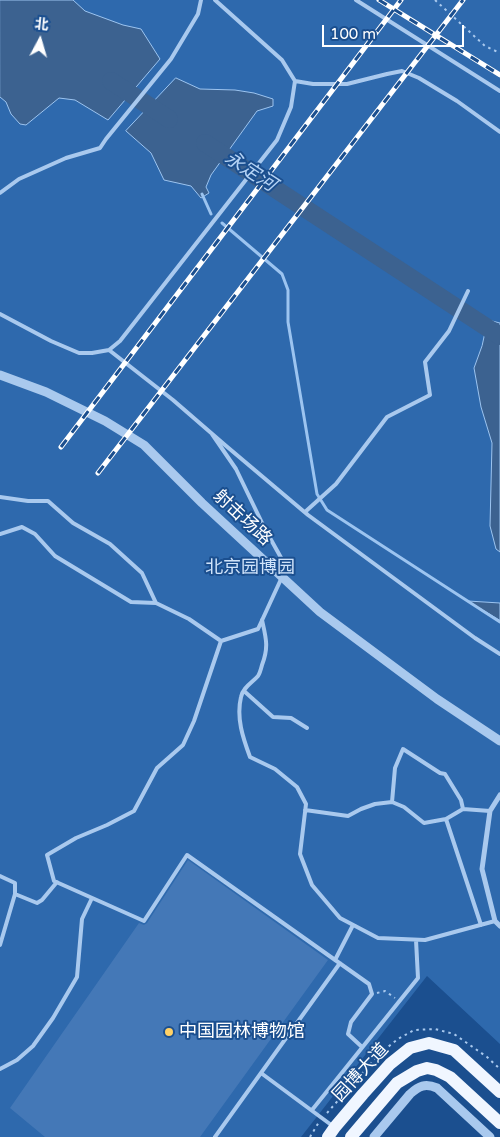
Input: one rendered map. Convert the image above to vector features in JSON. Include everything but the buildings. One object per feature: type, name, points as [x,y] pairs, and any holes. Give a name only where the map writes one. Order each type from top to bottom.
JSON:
[{"type":"main road","name":"园博大道","points":[[332,1132],[390,1064],[410,1048],[429,1043],[454,1050],[500,1092]]},
{"type":"main road","name":"园博大道","points":[[351,1137],[396,1083],[417,1071],[427,1068],[450,1077],[500,1123]]},
{"type":"main road","points":[[472,1097],[473,1086],[478,1080],[490,1082]]},
{"type":"street","name":"射击场路","points":[[0,375],[46,392],[105,421],[144,445],[202,503],[328,618],[437,699],[500,741]]},
{"type":"street","points":[[500,795],[490,811],[482,869],[495,921],[500,926]]},
{"type":"street","points":[[374,1137],[410,1094],[425,1085],[437,1088],[490,1137]]},
{"type":"lane","points":[[0,193],[19,179],[66,158],[100,148],[171,59],[198,14],[201,0]]},
{"type":"lane","points":[[0,314],[51,341],[80,353],[109,350],[120,341],[277,140],[291,107],[295,81],[282,60],[214,0]]},
{"type":"lane","points":[[356,0],[500,91]]},
{"type":"lane","points":[[295,81],[313,84],[347,84],[402,71],[419,78],[457,101],[500,132]]},
{"type":"lane","points":[[305,512],[336,484],[387,416],[430,395],[425,362],[449,331],[468,291]]},
{"type":"lane","points":[[109,350],[173,400],[305,512],[475,638],[500,654]]},
{"type":"lane","points":[[0,534],[22,527],[35,534],[55,556],[131,602],[156,603],[189,619],[221,640],[258,630],[282,577],[284,563],[236,469],[212,434]]},
{"type":"lane","points":[[0,497],[28,501],[48,501],[73,522],[110,544],[142,573],[156,603]]},
{"type":"lane","points":[[262,620],[268,644],[265,659],[259,675],[241,696],[240,722],[250,757],[275,769],[297,787],[306,804],[300,854],[312,885],[340,918],[378,938],[426,940],[495,921]]},
{"type":"lane","points":[[221,640],[194,721],[183,745],[156,768],[134,811],[76,838],[47,855],[54,881],[144,922],[187,855],[369,984],[372,994],[351,1022],[348,1034],[362,1047]]},
{"type":"lane","points":[[244,691],[273,717],[291,718],[307,728]]},
{"type":"lane","points":[[392,802],[395,768],[403,749],[440,773],[446,774],[461,800],[463,809]]},
{"type":"lane","points":[[305,810],[348,816],[375,804],[392,802],[404,807],[424,823],[446,819],[463,809],[490,811]]},
{"type":"lane","points":[[446,819],[481,925]]},
{"type":"lane","points":[[0,876],[15,883],[15,894],[0,945]]},
{"type":"lane","points":[[15,894],[37,903],[42,900],[57,882]]},
{"type":"lane","points":[[0,1069],[17,1060],[33,1046],[53,1018],[77,977],[82,919],[92,898]]},
{"type":"lane","points":[[335,960],[353,925]]},
{"type":"lane","points":[[312,1110],[418,978],[416,940]]},
{"type":"lane","points":[[215,1137],[340,963]]},
{"type":"lane","points":[[261,1073],[312,1110],[332,1132]]},
{"type":"path","points":[[435,0],[485,46],[500,53]]},
{"type":"path","points":[[372,994],[385,991],[400,1001]]},
{"type":"green space","name":"北京园博园","points":[[0,0],[500,0],[500,1044],[427,976],[301,1137],[0,1137]]},
{"type":"shaded area","points":[[0,0],[73,0],[85,11],[123,25],[141,29],[160,59],[108,120],[75,100],[59,98],[26,125],[20,124],[11,114],[6,102],[0,97]]},
{"type":"shaded area","points":[[176,78],[200,89],[235,90],[273,99],[273,106],[257,111],[211,175],[206,187],[209,193],[201,198],[191,186],[164,180],[151,153],[126,131]]},
{"type":"shaded area","points":[[488,320],[500,323],[500,552],[496,549],[490,526],[492,443],[481,407],[474,368],[482,346]]},
{"type":"shaded area","points":[[468,601],[500,603],[500,620]]},
{"type":"waterway","name":"永定河","points":[[111,81],[169,119]]},
{"type":"waterway","name":"永定河","points":[[205,143],[500,336]]},
{"type":"waterway","points":[[202,194],[211,214]]},
{"type":"waterway","points":[[222,223],[282,274],[288,290],[288,322],[317,494],[327,510],[500,622]]},
{"type":"railway","points":[[379,0],[500,75]]},
{"type":"railway","points":[[61,447],[401,0]]},
{"type":"railway","points":[[98,473],[463,0]]},
{"type":"place","name":"中国园林博物馆","points":[[169,1032]]}]
